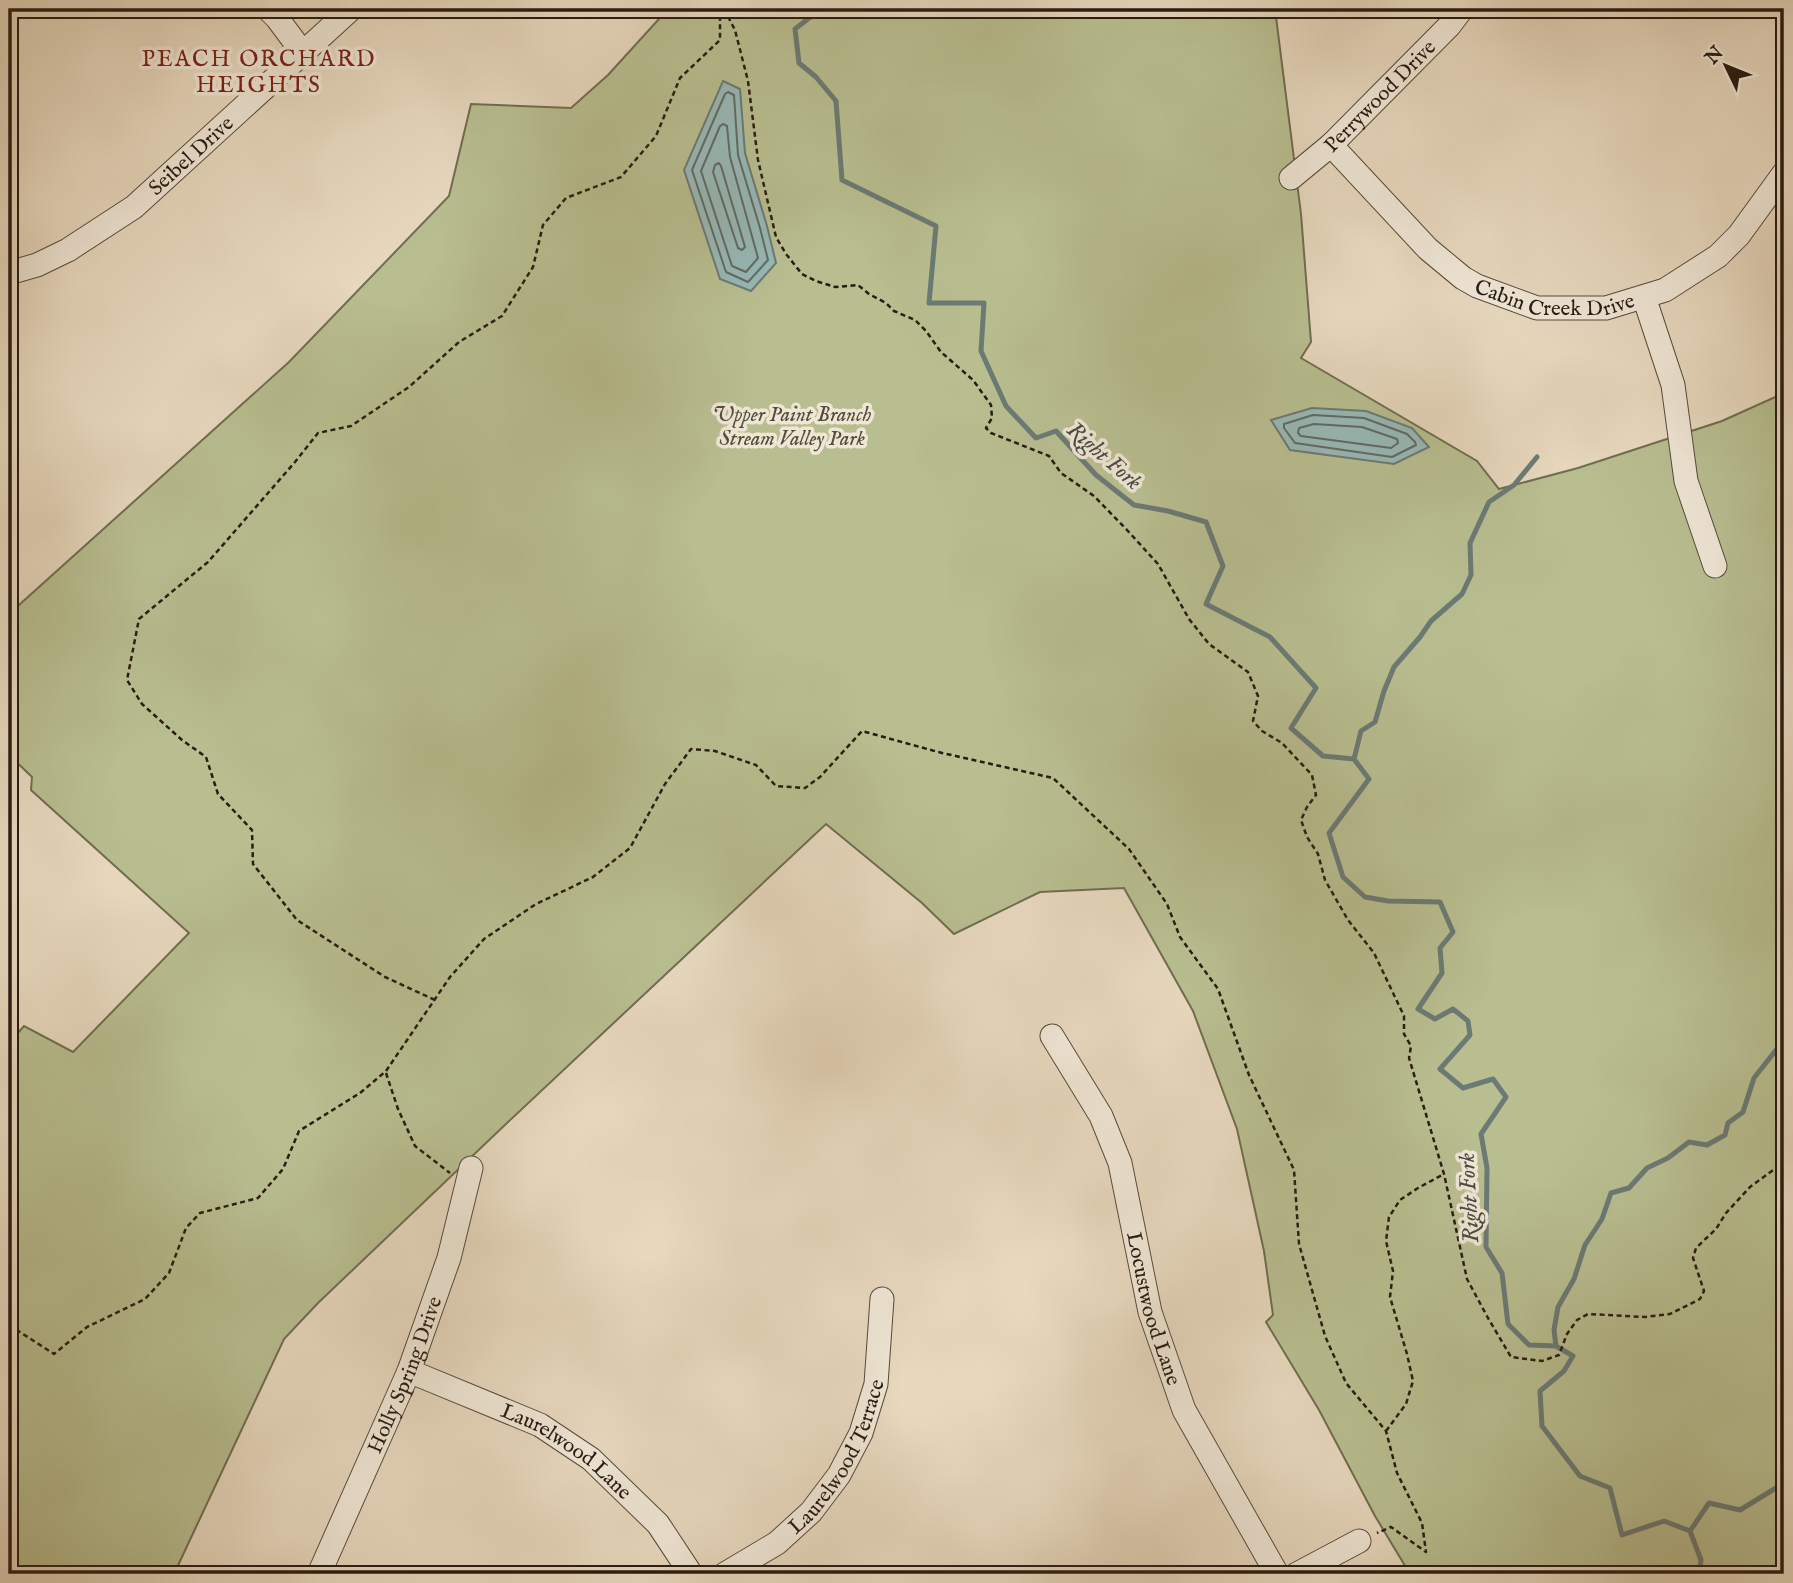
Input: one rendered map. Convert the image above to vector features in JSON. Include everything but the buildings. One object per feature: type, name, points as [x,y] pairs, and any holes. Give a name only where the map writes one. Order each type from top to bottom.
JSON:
[{"type":"street","points":[[268,9],[303,53]]},
{"type":"street","name":"Seibel Drive","points":[[9,273],[37,265],[68,250],[134,207],[351,9]]},
{"type":"street","name":"Perrywood Drive","points":[[1291,178],[1331,145],[1449,26],[1462,9]]},
{"type":"street","name":"Cabin Creek Drive","points":[[1331,145],[1428,249],[1464,278],[1476,286],[1537,308],[1606,308],[1665,290],[1718,256],[1739,234],[1784,173]]},
{"type":"street","points":[[1644,297],[1673,385],[1686,481],[1715,566]]},
{"type":"street","name":"Locustwood Lane","points":[[1052,1036],[1101,1116],[1120,1163],[1150,1312],[1184,1410],[1277,1574]]},
{"type":"street","name":"Holly Spring Drive","points":[[319,1574],[409,1371],[449,1258],[462,1172]]},
{"type":"street","name":"Laurelwood Terrace","points":[[725,1574],[776,1544],[811,1512],[839,1475],[861,1433],[876,1384],[882,1299]]},
{"type":"street","name":"Laurelwood Lane","points":[[409,1371],[540,1425],[591,1459],[658,1524],[691,1574]]},
{"type":"street","points":[[1297,1574],[1359,1541]]},
{"type":"path","points":[[435,1000],[385,976],[298,920],[253,864],[252,830],[218,794],[206,757],[182,740],[142,704],[127,680],[139,619],[208,562],[318,433],[351,426],[409,387],[459,342],[502,316],[533,267],[543,225],[566,198],[621,177],[656,136],[680,78],[720,40],[722,9]]},
{"type":"path","points":[[722,9],[735,30],[748,82],[758,160],[776,237],[786,254],[802,274],[835,287],[858,285],[894,311],[915,320],[941,352],[973,380],[991,405],[992,418],[986,428],[991,433],[1049,456],[1061,473],[1094,496],[1158,564],[1188,619],[1209,644],[1248,671],[1258,696],[1253,721],[1262,731],[1282,743],[1312,775],[1316,795],[1301,820],[1318,855],[1325,880],[1349,920],[1374,953],[1404,1016],[1404,1034],[1411,1046],[1409,1058],[1444,1174],[1467,1279],[1511,1357],[1542,1361],[1559,1355],[1567,1334],[1577,1320],[1587,1314],[1645,1317],[1670,1314],[1700,1299],[1704,1291],[1693,1258],[1696,1248],[1716,1229],[1726,1213],[1750,1187],[1784,1162]]},
{"type":"path","points":[[9,1325],[54,1353],[87,1327],[145,1299],[169,1273],[186,1228],[200,1213],[258,1198],[283,1169],[299,1131],[360,1093],[386,1071],[450,977],[484,939],[536,904],[593,877],[630,848],[665,784],[691,749],[715,751],[756,765],[776,786],[805,788],[821,777],[862,731],[938,752],[1053,778],[1129,849],[1167,904],[1180,937],[1218,989],[1249,1075],[1294,1170],[1299,1244],[1325,1336],[1346,1383],[1386,1431],[1397,1473],[1422,1523],[1426,1552],[1391,1527],[1359,1541]]},
{"type":"path","points":[[386,1071],[398,1109],[415,1146],[462,1172]]},
{"type":"path","points":[[1386,1431],[1406,1404],[1413,1381],[1390,1297],[1393,1271],[1386,1241],[1389,1217],[1400,1200],[1444,1174]]},
{"type":"green space","name":"Upper Paint Branch Stream Valley Park","points":[[668,9],[1275,9],[1301,214],[1311,342],[1301,358],[1477,461],[1499,489],[1578,468],[1722,421],[1784,393],[1784,1574],[1410,1574],[1375,1516],[1319,1410],[1266,1322],[1273,1315],[1264,1251],[1237,1129],[1193,1011],[1124,888],[1040,892],[954,934],[922,903],[826,824],[508,1122],[318,1303],[284,1339],[174,1574],[9,1574],[9,1043],[24,1026],[73,1052],[189,933],[31,790],[32,777],[9,755],[9,614],[289,362],[449,196],[471,104],[571,108],[608,75]]},
{"type":"water","points":[[723,81],[740,89],[745,153],[776,263],[751,291],[720,279],[684,170]]},
{"type":"water","points":[[1312,408],[1366,411],[1412,428],[1429,447],[1394,464],[1290,450],[1271,420]]},
{"type":"waterway","name":"Right Fork","points":[[818,9],[795,29],[799,63],[816,77],[836,101],[842,180],[936,226],[929,303],[984,303],[981,351],[1006,406],[1036,438],[1056,431],[1096,475],[1134,505],[1206,522],[1223,566],[1206,604],[1270,637],[1316,688],[1291,728],[1323,756],[1354,759],[1369,779],[1329,833],[1343,877],[1365,897],[1388,901],[1440,902],[1453,932],[1440,948],[1442,973],[1418,1009],[1435,1019],[1453,1009],[1468,1021],[1470,1035],[1440,1069],[1463,1088],[1493,1079],[1506,1097],[1481,1134],[1487,1168],[1486,1247],[1502,1273],[1508,1324],[1529,1345],[1556,1346],[1573,1356],[1564,1371],[1540,1391],[1542,1426],[1580,1476],[1610,1488],[1622,1535],[1664,1521],[1690,1531],[1701,1560],[1699,1574]]},
{"type":"waterway","points":[[1354,759],[1361,731],[1375,722],[1394,667],[1431,621],[1462,594],[1471,575],[1470,543],[1489,502],[1514,485],[1537,457]]},
{"type":"waterway","points":[[1556,1346],[1554,1330],[1558,1307],[1574,1279],[1585,1245],[1602,1219],[1611,1193],[1629,1188],[1647,1168],[1668,1158],[1689,1142],[1707,1145],[1725,1135],[1728,1123],[1743,1112],[1754,1078],[1784,1040]]},
{"type":"waterway","points":[[1690,1531],[1709,1503],[1740,1510],[1784,1483]]},
{"type":"district","name":"PEACH ORCHARD HEIGHTS","points":[[259,71]]}]
